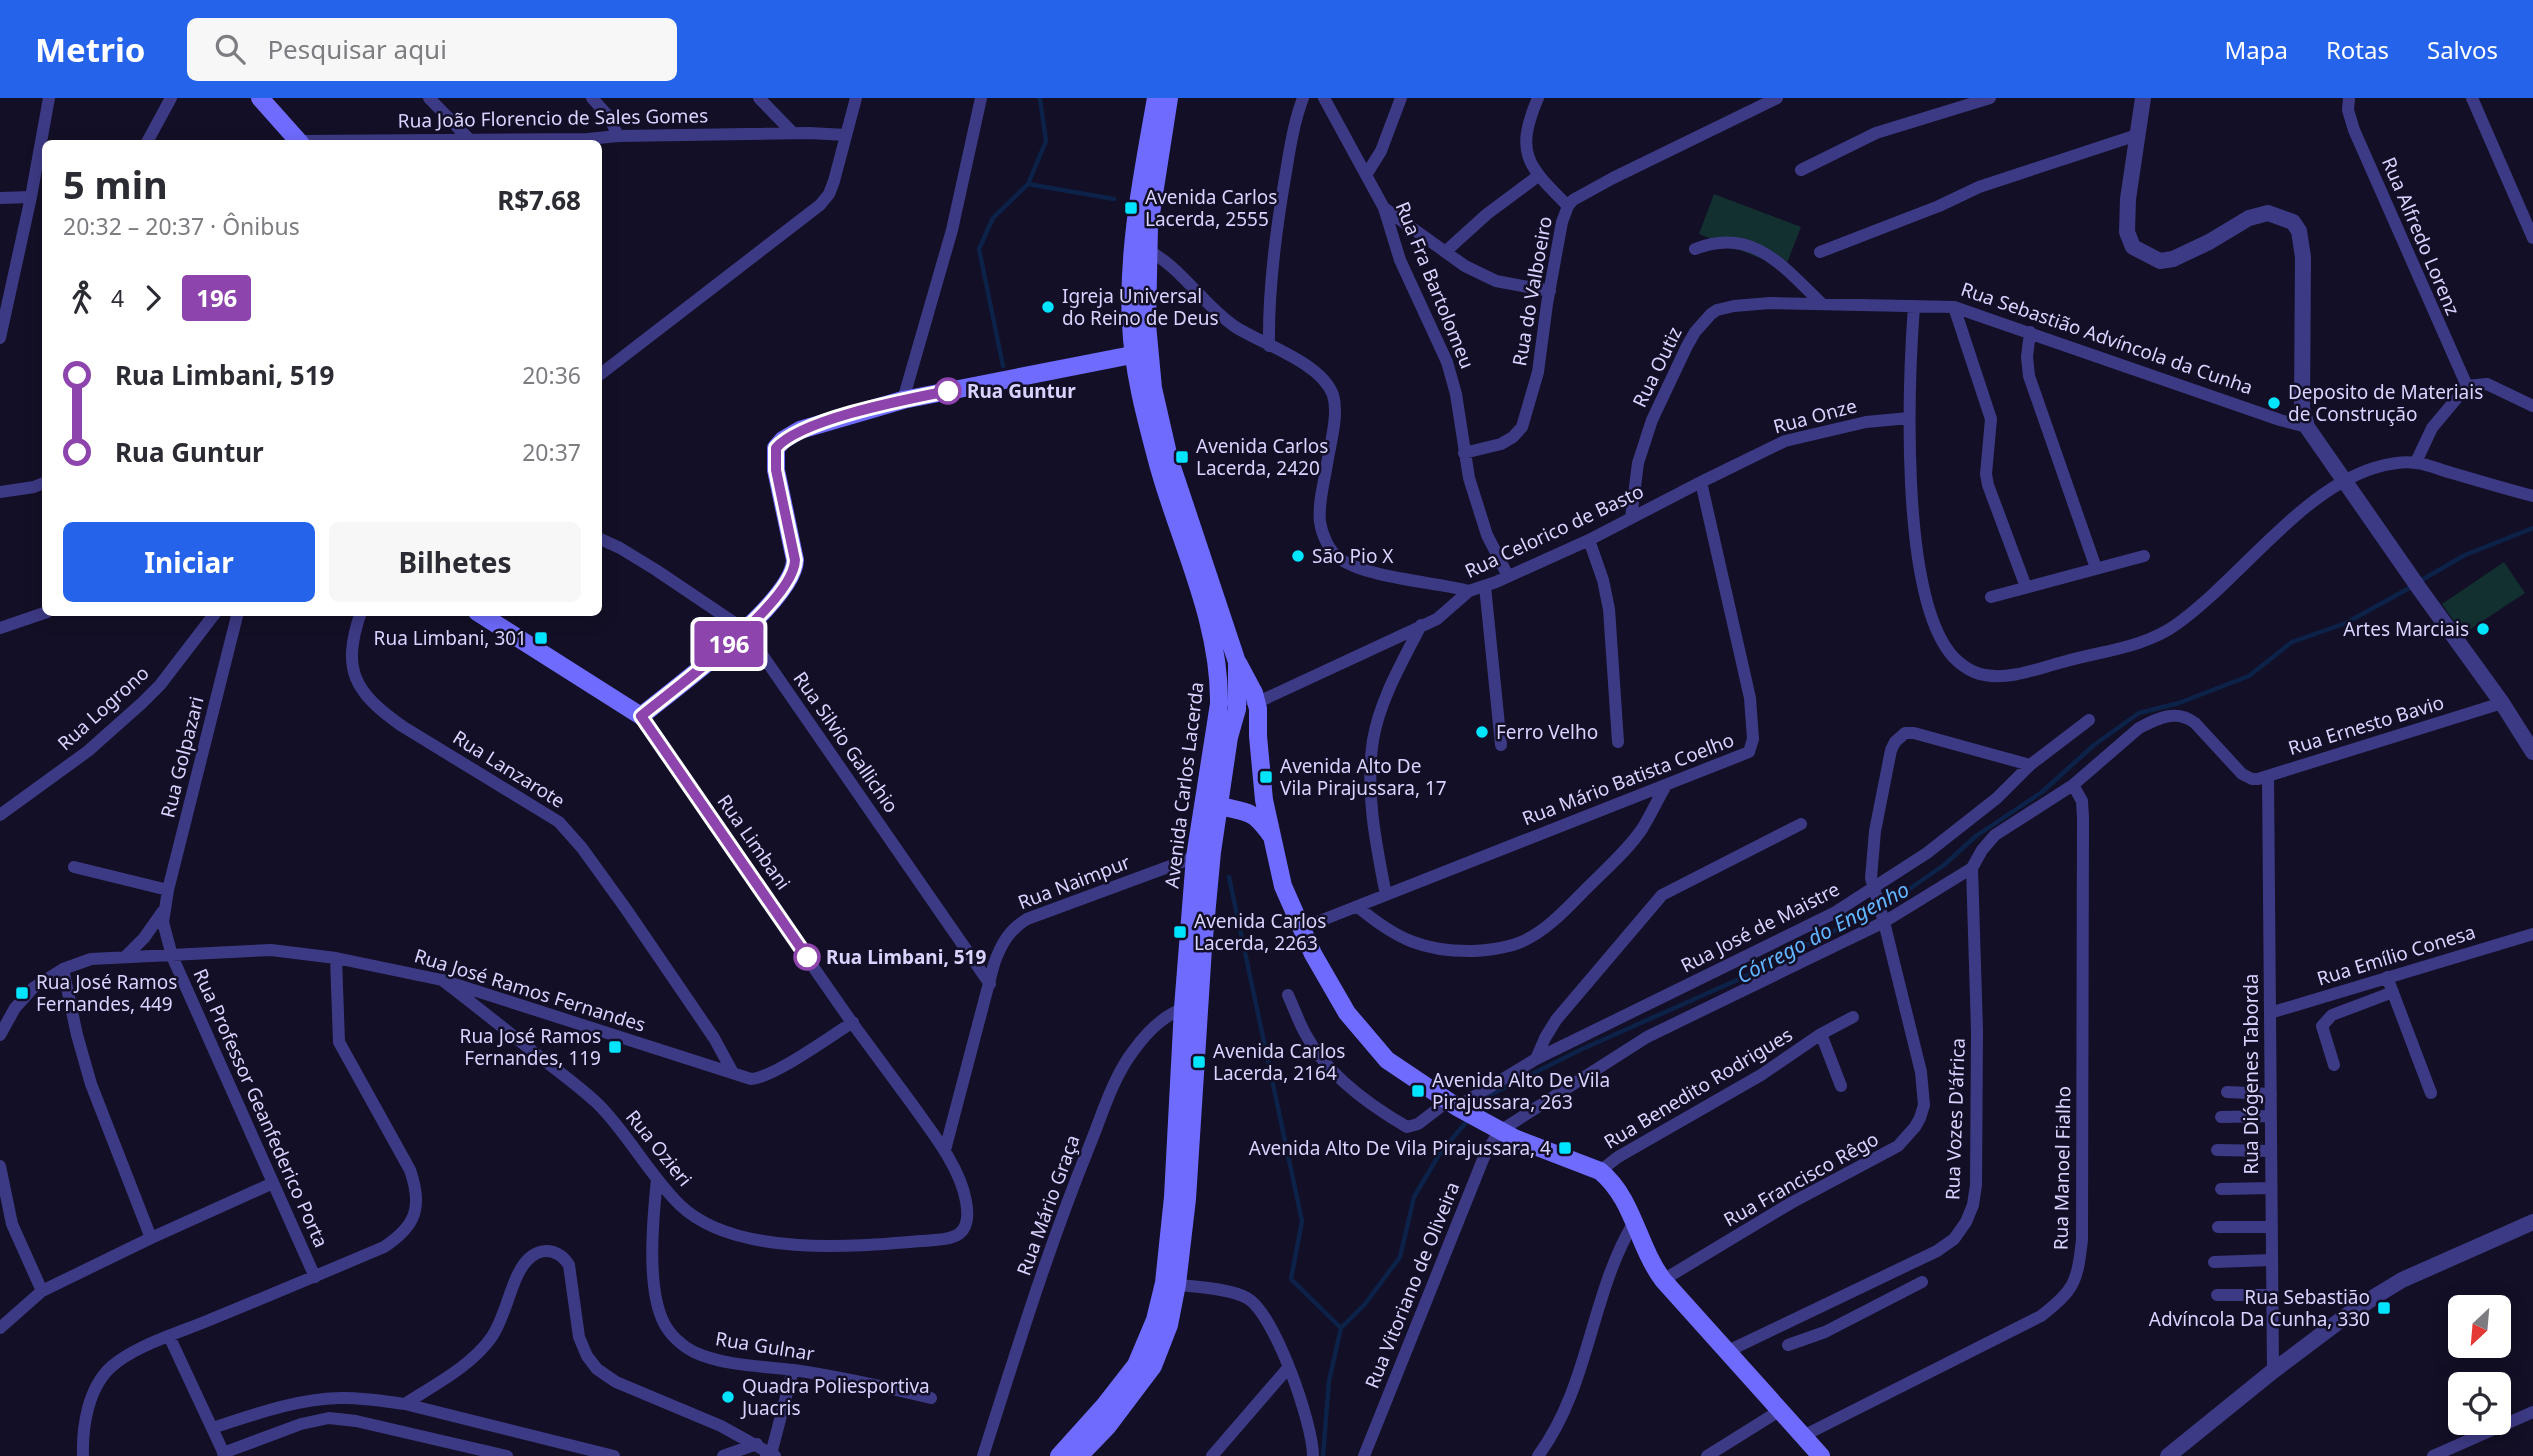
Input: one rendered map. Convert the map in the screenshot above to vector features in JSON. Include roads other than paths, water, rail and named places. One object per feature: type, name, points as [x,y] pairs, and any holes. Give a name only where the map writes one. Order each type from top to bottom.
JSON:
[{"type":"main road","points":[[260,98],[299,140]]},
{"type":"main road","name":"Avenida Carlos Lacerda","points":[[1156,98],[1141,248],[1147,324],[1141,354],[1159,468],[1189,556],[1228,701],[1230,737],[1226,808],[1204,858]]},
{"type":"main road","name":"Avenida Carlos Lacerda","points":[[1141,248],[1149,226],[1169,98]]},
{"type":"main road","points":[[641,716],[745,630],[781,590],[795,567],[776,470],[776,448],[783,440],[800,430],[903,400],[1141,354]]},
{"type":"main road","name":"Avenida Carlos Lacerda","points":[[1079,1456],[1107,1427],[1153,1366],[1169,1325],[1170,1284],[1187,1199],[1191,1006],[1204,858],[1206,789],[1237,662],[1169,458],[1153,388],[1141,354]]},
{"type":"main road","name":"Rua Limbani","points":[[483,616],[641,716]]},
{"type":"main road","points":[[1237,662],[1254,692],[1263,796],[1283,886],[1337,996],[1374,1047],[1403,1072],[1496,1129],[1600,1171],[1620,1192],[1646,1253],[1663,1280],[1821,1456]]},
{"type":"main road","points":[[1228,701],[1253,719],[1258,736]]},
{"type":"main road","points":[[1206,789],[1211,799],[1226,808],[1248,813],[1270,834]]},
{"type":"main road","points":[[1226,808],[1263,796]]},
{"type":"main road","name":"Avenida Carlos Lacerda","points":[[1059,1456],[1136,1365],[1170,1284]]},
{"type":"street","points":[[0,338],[32,197],[49,98]]},
{"type":"street","points":[[148,140],[171,98]]},
{"type":"street","points":[[429,98],[468,138]]},
{"type":"street","points":[[592,98],[610,117],[618,136]]},
{"type":"street","points":[[759,98],[793,133]]},
{"type":"street","points":[[602,373],[813,212],[831,188],[856,98]]},
{"type":"street","points":[[903,400],[944,261],[981,98]]},
{"type":"street","points":[[1269,345],[1270,301],[1279,205],[1294,126],[1303,98]]},
{"type":"street","name":"Rua Fra Bartolomeu","points":[[1324,98],[1384,208],[1400,260],[1447,362],[1456,394],[1469,478],[1487,535],[1508,576]]},
{"type":"street","points":[[1366,175],[1381,151],[1401,98]]},
{"type":"street","points":[[1538,98],[1529,119],[1525,143],[1528,155],[1538,176],[1568,206]]},
{"type":"street","name":"Rua do Valboeiro","points":[[1464,453],[1501,444],[1513,437],[1522,427],[1538,372],[1562,222],[1573,200],[1777,98]]},
{"type":"street","points":[[1801,170],[1876,133],[1990,98]]},
{"type":"street","points":[[2143,98],[2128,199],[2127,232],[2133,247],[2160,261],[2173,259],[2209,242],[2249,218],[2268,213],[2293,222],[2299,231],[2303,257],[2301,408],[2307,426],[2343,481],[2502,703],[2533,752]]},
{"type":"street","name":"Rua Alfredo Lorenz","points":[[2349,98],[2348,110],[2354,130],[2467,386]]},
{"type":"street","points":[[2472,98],[2533,238]]},
{"type":"street","name":"Rua João Florencio de Sales Gomes","points":[[593,140],[618,136],[793,133],[846,135]]},
{"type":"street","points":[[1820,252],[1939,206],[1979,187],[2137,135]]},
{"type":"street","name":"Rua João Florencio de Sales Gomes","points":[[384,140],[547,140]]},
{"type":"street","points":[[1446,252],[1487,215],[1538,176]]},
{"type":"street","points":[[0,198],[32,197]]},
{"type":"street","points":[[1384,208],[1465,266],[1496,281],[1550,291]]},
{"type":"street","points":[[1695,249],[1713,242],[1735,243],[1768,254],[1822,304]]},
{"type":"street","points":[[1141,248],[1174,270],[1207,305],[1232,324],[1322,377],[1333,396],[1334,416],[1320,512],[1324,537],[1330,549],[1339,558],[1361,569],[1469,591]]},
{"type":"street","name":"Rua Outiz","points":[[1631,518],[1638,463],[1652,420],[1687,346],[1704,321],[1717,310],[1770,303],[1914,306]]},
{"type":"street","points":[[1914,306],[1909,418],[1916,540],[1924,588],[1932,618],[1945,647],[1961,664],[1985,676],[2011,675],[2155,638],[2180,623],[2288,524],[2343,481],[2378,467],[2416,463],[2533,496]]},
{"type":"street","name":"Rua Sebastião Advíncola da Cunha","points":[[1914,306],[1954,307],[2307,426]]},
{"type":"street","points":[[1954,307],[1991,419],[1986,474],[1988,485],[2026,587]]},
{"type":"street","points":[[2030,332],[2027,357],[2029,376],[2096,568]]},
{"type":"street","points":[[2416,463],[2432,428],[2467,386],[2487,384],[2533,406]]},
{"type":"street","name":"Rua Onze","points":[[1699,483],[1785,441],[1866,422],[1909,418]]},
{"type":"street","name":"Rua Celorico de Basto","points":[[1256,703],[1437,619],[1469,591],[1589,540],[1699,483]]},
{"type":"street","name":"Rua Mário Batista Coelho","points":[[1302,928],[1748,753],[1753,739],[1745,674],[1699,483]]},
{"type":"street","points":[[0,492],[42,484]]},
{"type":"street","name":"Rua Silvio Gallichio","points":[[602,540],[656,570],[745,630],[990,984]]},
{"type":"street","points":[[1589,540],[1603,580],[1609,609],[1618,742]]},
{"type":"street","points":[[1991,597],[2144,556]]},
{"type":"street","points":[[1485,586],[1501,745]]},
{"type":"street","points":[[0,628],[42,614]]},
{"type":"street","name":"Rua Logrono","points":[[0,815],[88,751],[142,703],[176,665],[213,616]]},
{"type":"street","name":"Rua Golpazari","points":[[172,956],[164,933],[163,911],[237,616]]},
{"type":"street","name":"Rua Lanzarote","points":[[359,616],[351,651],[357,684],[381,711],[402,726],[559,822],[582,848],[626,908],[714,1038],[732,1072]]},
{"type":"street","points":[[1387,895],[1371,806],[1373,739],[1387,696],[1421,625]]},
{"type":"street","points":[[1228,701],[1256,703]]},
{"type":"street","name":"Rua Ernesto Bavio","points":[[2073,785],[2139,728],[2176,714],[2186,716],[2195,723],[2242,774],[2252,779],[2502,703]]},
{"type":"street","name":"Rua Limbani","points":[[641,716],[945,1150]]},
{"type":"street","name":"Rua José de Maistre","points":[[1289,995],[1306,1037],[1335,1073],[1379,1111],[1407,1127],[1418,1124],[1457,1107],[1536,1059],[1875,891],[1997,798],[2030,765],[2089,720]]},
{"type":"street","name":"Rua Francisco Rêgo","points":[[1663,1280],[1791,1203],[1898,1146],[1915,1127],[1924,1105],[1924,1088],[1870,867],[1891,750],[1902,735],[1914,733],[2030,765]]},
{"type":"street","name":"Rua Diógenes Taborda","points":[[2268,776],[2273,1371]]},
{"type":"street","points":[[1496,1129],[1647,1037],[1883,918],[1972,867],[1995,835],[2073,785]]},
{"type":"street","name":"Rua Manoel Fialho","points":[[1803,1436],[2040,1316],[2064,1297],[2074,1284],[2082,1240],[2083,818],[2082,801],[2073,785]]},
{"type":"street","points":[[1358,906],[1389,931],[1409,942],[1432,949],[1450,952],[1487,951],[1523,941],[1543,929],[1630,844],[1643,827],[1665,787]]},
{"type":"street","points":[[1536,1059],[1556,1020],[1662,895],[1801,824]]},
{"type":"street","name":"Rua Naimpur","points":[[945,1150],[1000,946],[1010,933],[1027,919],[1204,858]]},
{"type":"street","points":[[74,867],[168,890]]},
{"type":"street","name":"Rua Vozes D'áfrica","points":[[1728,1351],[1937,1251],[1960,1232],[1970,1215],[1976,1185],[1977,1139],[1977,1017],[1972,867]]},
{"type":"street","name":"Rua Golpazari","points":[[126,956],[144,938],[163,911]]},
{"type":"street","name":"Rua Emílio Conesa","points":[[2270,1013],[2533,934]]},
{"type":"street","name":"Rua José Ramos Fernandes","points":[[0,1035],[24,996],[45,979],[92,959],[271,950],[336,958],[442,980],[751,1079],[758,1078],[853,1022]]},
{"type":"street","name":"Rua Professor Geanfederico Porta","points":[[172,956],[315,1277]]},
{"type":"street","points":[[83,1456],[83,1434],[88,1411],[97,1387],[113,1365],[169,1336],[384,1247],[408,1229],[416,1200],[416,1188],[410,1171],[339,1042],[336,958]]},
{"type":"street","points":[[63,970],[91,1084],[151,1238]]},
{"type":"street","points":[[2387,977],[2431,1093]]},
{"type":"street","name":"Rua Ozieri","points":[[442,980],[589,1096],[611,1118],[657,1179],[692,1215],[729,1232],[750,1239],[782,1244],[862,1247],[958,1236],[966,1224],[965,1197],[945,1150]]},
{"type":"street","points":[[2334,1065],[2322,1026],[2325,1020],[2393,992]]},
{"type":"street","name":"Rua Mário Graça","points":[[983,1456],[1064,1209],[1105,1108],[1132,1052],[1147,1034],[1164,1019],[1191,1006]]},
{"type":"street","name":"Rua Benedito Rodrigues","points":[[1600,1171],[1618,1157],[1761,1075],[1821,1034],[1853,1017]]},
{"type":"street","points":[[1821,1034],[1840,1086]]},
{"type":"street","points":[[2227,1093],[2271,1094]]},
{"type":"street","points":[[2221,1117],[2271,1116]]},
{"type":"street","name":"Rua Vitoriano de Oliveira","points":[[1364,1456],[1496,1129]]},
{"type":"street","points":[[2217,1150],[2271,1151]]},
{"type":"street","points":[[0,1166],[12,1224],[42,1291]]},
{"type":"street","name":"Rua Gulnar","points":[[657,1179],[653,1217],[657,1306],[664,1324],[684,1346],[716,1359],[859,1380],[931,1398]]},
{"type":"street","points":[[0,1328],[42,1291],[273,1183]]},
{"type":"street","points":[[2221,1189],[2272,1188]]},
{"type":"street","points":[[1538,1456],[1559,1425],[1566,1408],[1617,1252],[1634,1222]]},
{"type":"street","points":[[2168,1456],[2346,1315],[2402,1280],[2533,1222]]},
{"type":"street","points":[[2218,1227],[2272,1227]]},
{"type":"street","points":[[405,1404],[479,1353],[502,1320],[523,1266],[536,1253],[548,1251],[564,1256],[569,1265],[579,1337],[586,1356],[597,1369],[616,1382],[721,1426],[757,1444],[771,1455],[793,1370]]},
{"type":"street","points":[[2214,1262],[2272,1260]]},
{"type":"street","points":[[1788,1345],[1825,1332],[1922,1282]]},
{"type":"street","points":[[1170,1284],[1234,1294],[1253,1303],[1266,1317],[1310,1430],[1313,1456]]},
{"type":"street","points":[[2217,1295],[2272,1295]]},
{"type":"street","points":[[1810,1312],[1825,1332]]},
{"type":"street","points":[[169,1336],[224,1455],[301,1424],[329,1418],[356,1421],[507,1456]]},
{"type":"street","points":[[1212,1456],[1288,1368]]},
{"type":"street","points":[[212,1428],[311,1401],[339,1398],[405,1404],[614,1456]]},
{"type":"street","points":[[1707,1456],[1779,1411]]},
{"type":"street","points":[[2433,1456],[2533,1412]]},
{"type":"street","points":[[723,1456],[757,1444]]},
{"type":"waterway","points":[[1028,184],[1046,141],[1040,99]]},
{"type":"waterway","points":[[1003,366],[979,249],[993,218],[1028,184],[1114,199]]},
{"type":"waterway","name":"Córrego do Engenho","points":[[2420,581],[2465,555],[2533,528]]},
{"type":"waterway","name":"Córrego do Engenho","points":[[1476,1111],[1488,1096],[1580,1050],[1744,977],[1889,903],[1944,865],[1976,836],[2042,792],[2094,745],[2139,713],[2179,703],[2249,676],[2292,642],[2346,623],[2413,586]]},
{"type":"waterway","points":[[1229,877],[1302,1221],[1291,1279],[1341,1328]]},
{"type":"waterway","name":"Córrego do Engenho","points":[[1323,1456],[1329,1381],[1341,1328],[1365,1304],[1400,1257],[1414,1197],[1440,1153],[1468,1120]]},
{"type":"place","name":"Avenida Carlos Lacerda, 2555","points":[[1131,208]]},
{"type":"place","name":"Igreja Universal do Reino de Deus","points":[[1048,307]]},
{"type":"place","name":"Rua Guntur","points":[[948,391]]},
{"type":"place","name":"Deposito de Materiais de Construção","points":[[2274,403]]},
{"type":"place","name":"Avenida Carlos Lacerda, 2420","points":[[1182,457]]},
{"type":"place","name":"São Pio X","points":[[1298,556]]},
{"type":"place","name":"Artes Marciais","points":[[2483,629]]},
{"type":"place","name":"Rua Limbani, 301","points":[[541,638]]},
{"type":"place","name":"Ferro Velho","points":[[1482,732]]},
{"type":"place","name":"Avenida Alto De Vila Pirajussara, 17","points":[[1266,777]]},
{"type":"place","name":"Avenida Carlos Lacerda, 2263","points":[[1180,932]]},
{"type":"place","name":"Rua Limbani, 519","points":[[807,957]]},
{"type":"place","name":"Rua José Ramos Fernandes, 449","points":[[22,993]]},
{"type":"place","name":"Rua José Ramos Fernandes, 119","points":[[615,1047]]},
{"type":"place","name":"Avenida Carlos Lacerda, 2164","points":[[1199,1062]]},
{"type":"place","name":"Avenida Alto De Vila Pirajussara, 263","points":[[1418,1091]]},
{"type":"place","name":"Avenida Alto De Vila Pirajussara, 4","points":[[1565,1148]]},
{"type":"place","name":"Rua Sebastião Advíncola Da Cunha, 330","points":[[2384,1308]]},
{"type":"place","name":"Quadra Poliesportiva Juacris","points":[[728,1397]]}]
